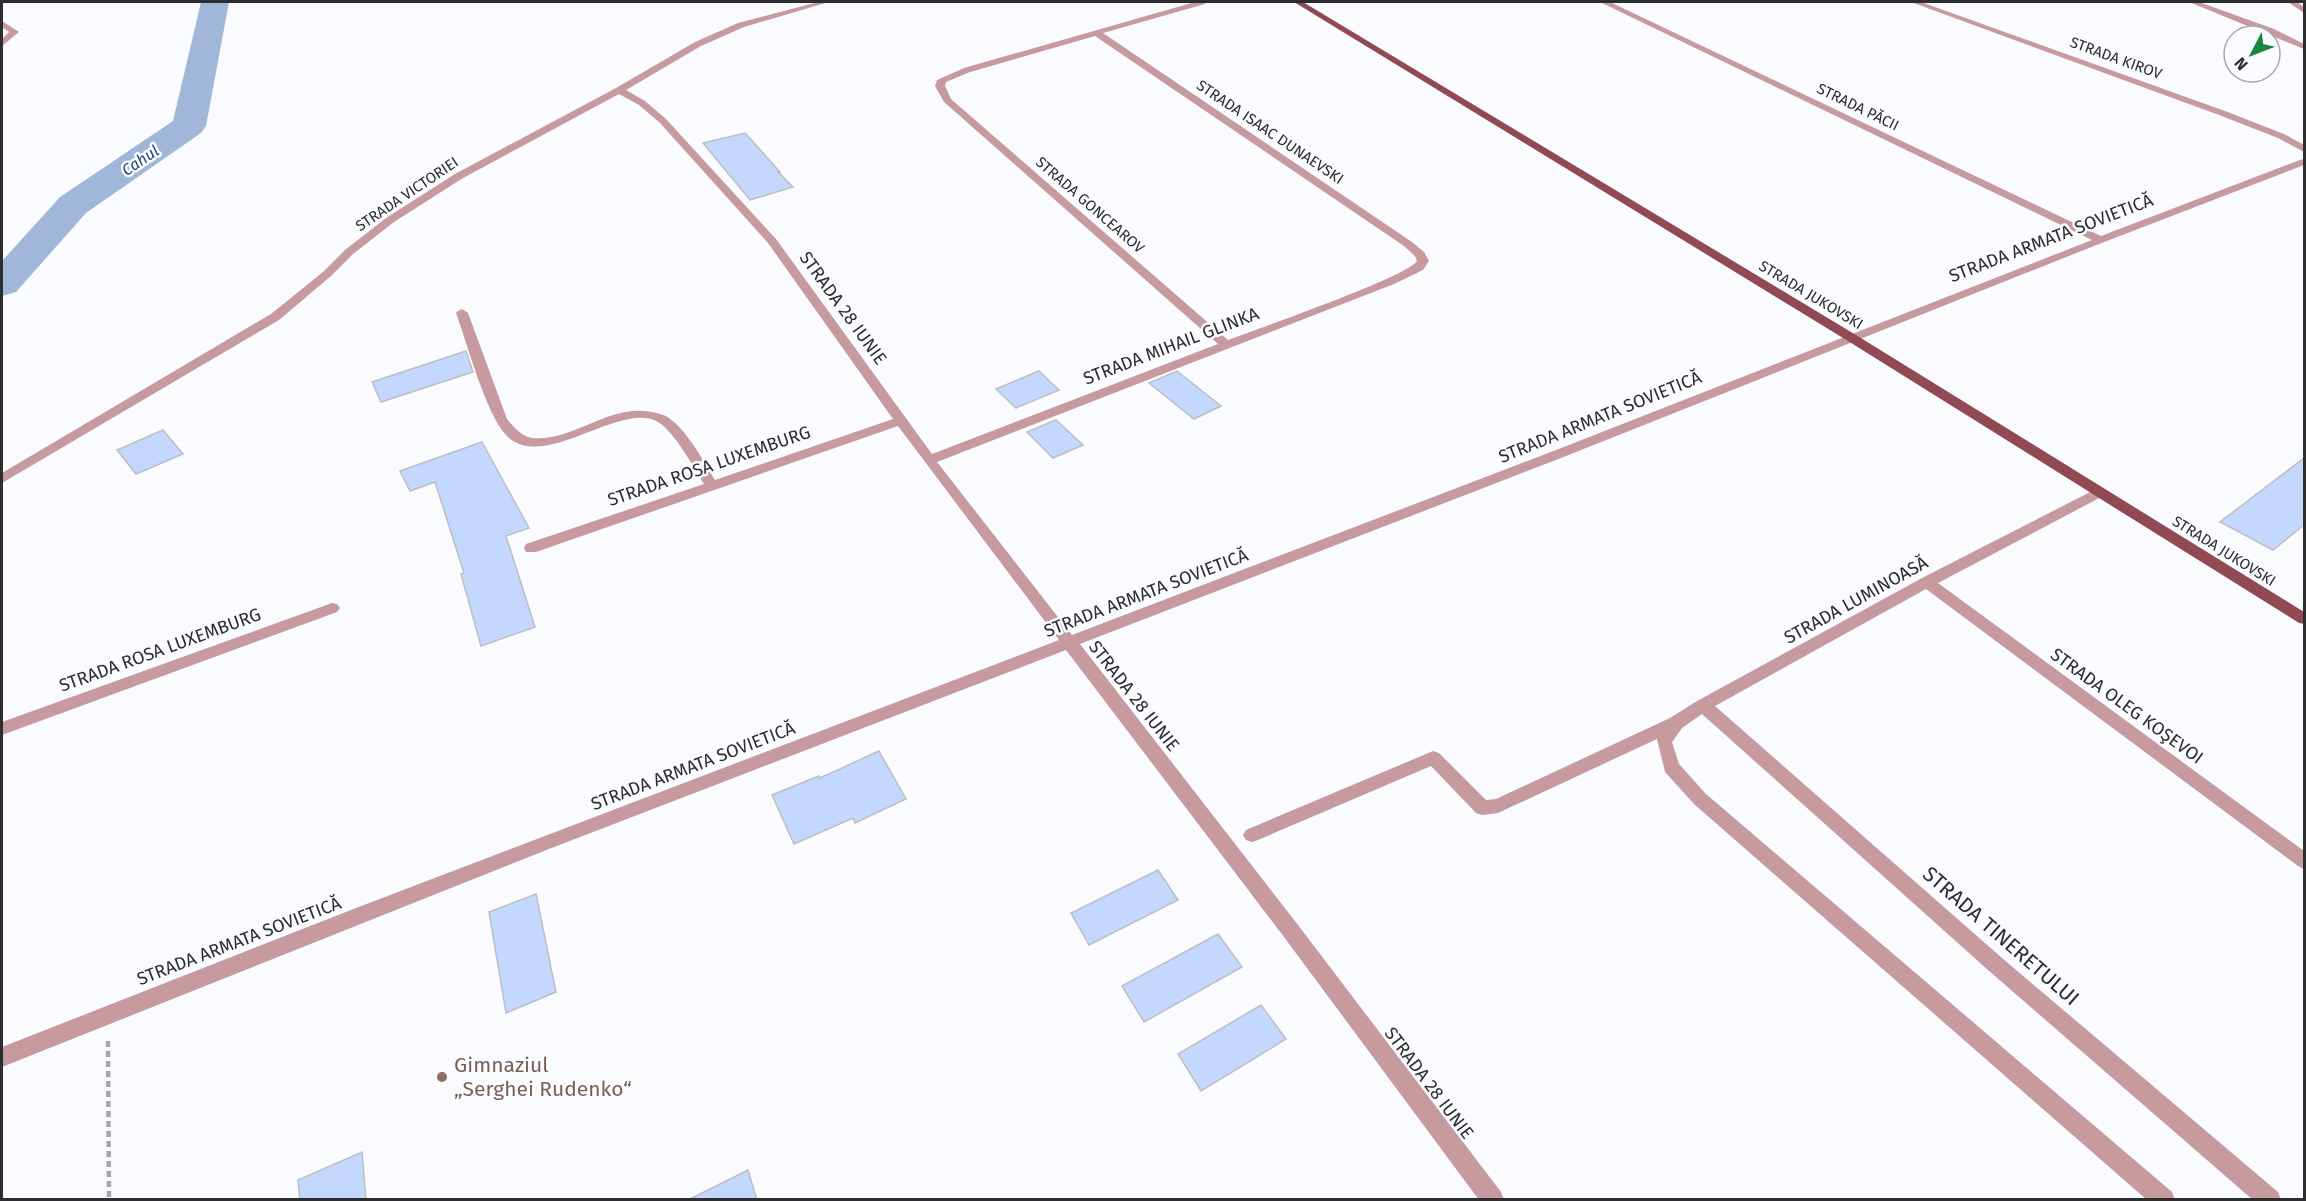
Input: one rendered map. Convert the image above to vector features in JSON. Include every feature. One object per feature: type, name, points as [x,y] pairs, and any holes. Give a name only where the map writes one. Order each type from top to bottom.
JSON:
[{"type":"main road","name":"STRADA JUKOVSKI","points":[[1298,2],[1852,338],[2304,619]]},
{"type":"street","name":"STRADA VICTORIEI","points":[[2,479],[275,317],[327,274],[348,252],[390,220],[459,176],[720,33],[825,2]]},
{"type":"street","points":[[1096,32],[1202,2]]},
{"type":"street","name":"STRADA PĂCII","points":[[1604,2],[2099,240]]},
{"type":"street","name":"STRADA KIROV","points":[[1915,2],[2222,113],[2281,136],[2304,149]]},
{"type":"street","points":[[2193,2],[2271,31],[2304,47]]},
{"type":"street","points":[[2292,2],[2304,11]]},
{"type":"street","points":[[2,24],[15,32],[2,43]]},
{"type":"street","name":"STRADA GONCEAROV","points":[[1096,32],[967,70],[942,80],[940,86],[947,100],[1226,344]]},
{"type":"street","name":"STRADA ISAAC DUNAEVSKI","points":[[1096,32],[1408,244],[1420,254],[1423,261]]},
{"type":"street","name":"STRADA 28 IUNIE","points":[[619,90],[642,103],[663,121],[772,241],[929,460],[1493,1200]]},
{"type":"street","name":"STRADA ARMATA SOVIETICĂ","points":[[2,1057],[449,880],[1511,473],[2099,240],[2304,162]]},
{"type":"street","name":"STRADA MIHAIL GLINKA","points":[[929,460],[1411,273],[1419,268],[1423,261]]},
{"type":"street","points":[[462,314],[501,420],[512,434],[530,442],[560,438],[622,416],[644,414],[663,419],[689,448],[711,485]]},
{"type":"street","name":"STRADA ROSA LUXEMBURG","points":[[531,548],[901,421]]},
{"type":"street","name":"STRADA LUMINOASĂ","points":[[1252,835],[1432,758],[1482,808],[1498,806],[1676,723],[1703,705],[1927,582],[2100,492]]},
{"type":"street","name":"STRADA OLEG KOŞEVOI","points":[[1927,582],[2304,861]]},
{"type":"street","name":"STRADA ROSA LUXEMBURG","points":[[2,729],[332,608]]},
{"type":"street","name":"STRADA TINERETULUI","points":[[1703,705],[1995,964],[2270,1200]]},
{"type":"street","points":[[1676,723],[1664,741],[1671,767],[1709,807],[2164,1200]]},
{"type":"path","points":[[108,1041],[109,1200]]},
{"type":"building","points":[[745,133],[793,187],[750,200],[703,143]]},
{"type":"building","points":[[466,351],[473,372],[381,402],[372,382]]},
{"type":"building","points":[[1039,371],[1059,390],[1016,408],[996,389]]},
{"type":"building","points":[[1177,371],[1221,406],[1194,419],[1149,383]]},
{"type":"building","points":[[1056,420],[1083,445],[1053,458],[1027,432]]},
{"type":"building","points":[[163,430],[183,454],[136,474],[117,450]]},
{"type":"building","points":[[482,442],[529,528],[506,536],[535,627],[481,646],[461,574],[464,573],[435,482],[410,491],[400,471]]},
{"type":"building","points":[[2304,458],[2304,525],[2273,550],[2220,522]]},
{"type":"building","points":[[879,751],[906,799],[855,823],[853,818],[794,844],[772,795],[819,776],[820,778]]},
{"type":"building","points":[[1158,870],[1178,900],[1089,945],[1071,913]]},
{"type":"building","points":[[536,894],[556,992],[506,1013],[489,912]]},
{"type":"building","points":[[1218,934],[1242,967],[1144,1022],[1122,986]]},
{"type":"building","points":[[1261,1005],[1286,1039],[1201,1091],[1178,1054]]},
{"type":"building","points":[[362,1152],[366,1200],[300,1200],[298,1180]]},
{"type":"building","points":[[748,1170],[757,1200],[688,1200]]},
{"type":"waterway","name":"Cahul","points":[[2,284],[73,205],[189,126],[215,2]]},
{"type":"place","name":"Gimnaziul „Serghei Rudenko“","points":[[442,1077]]}]
